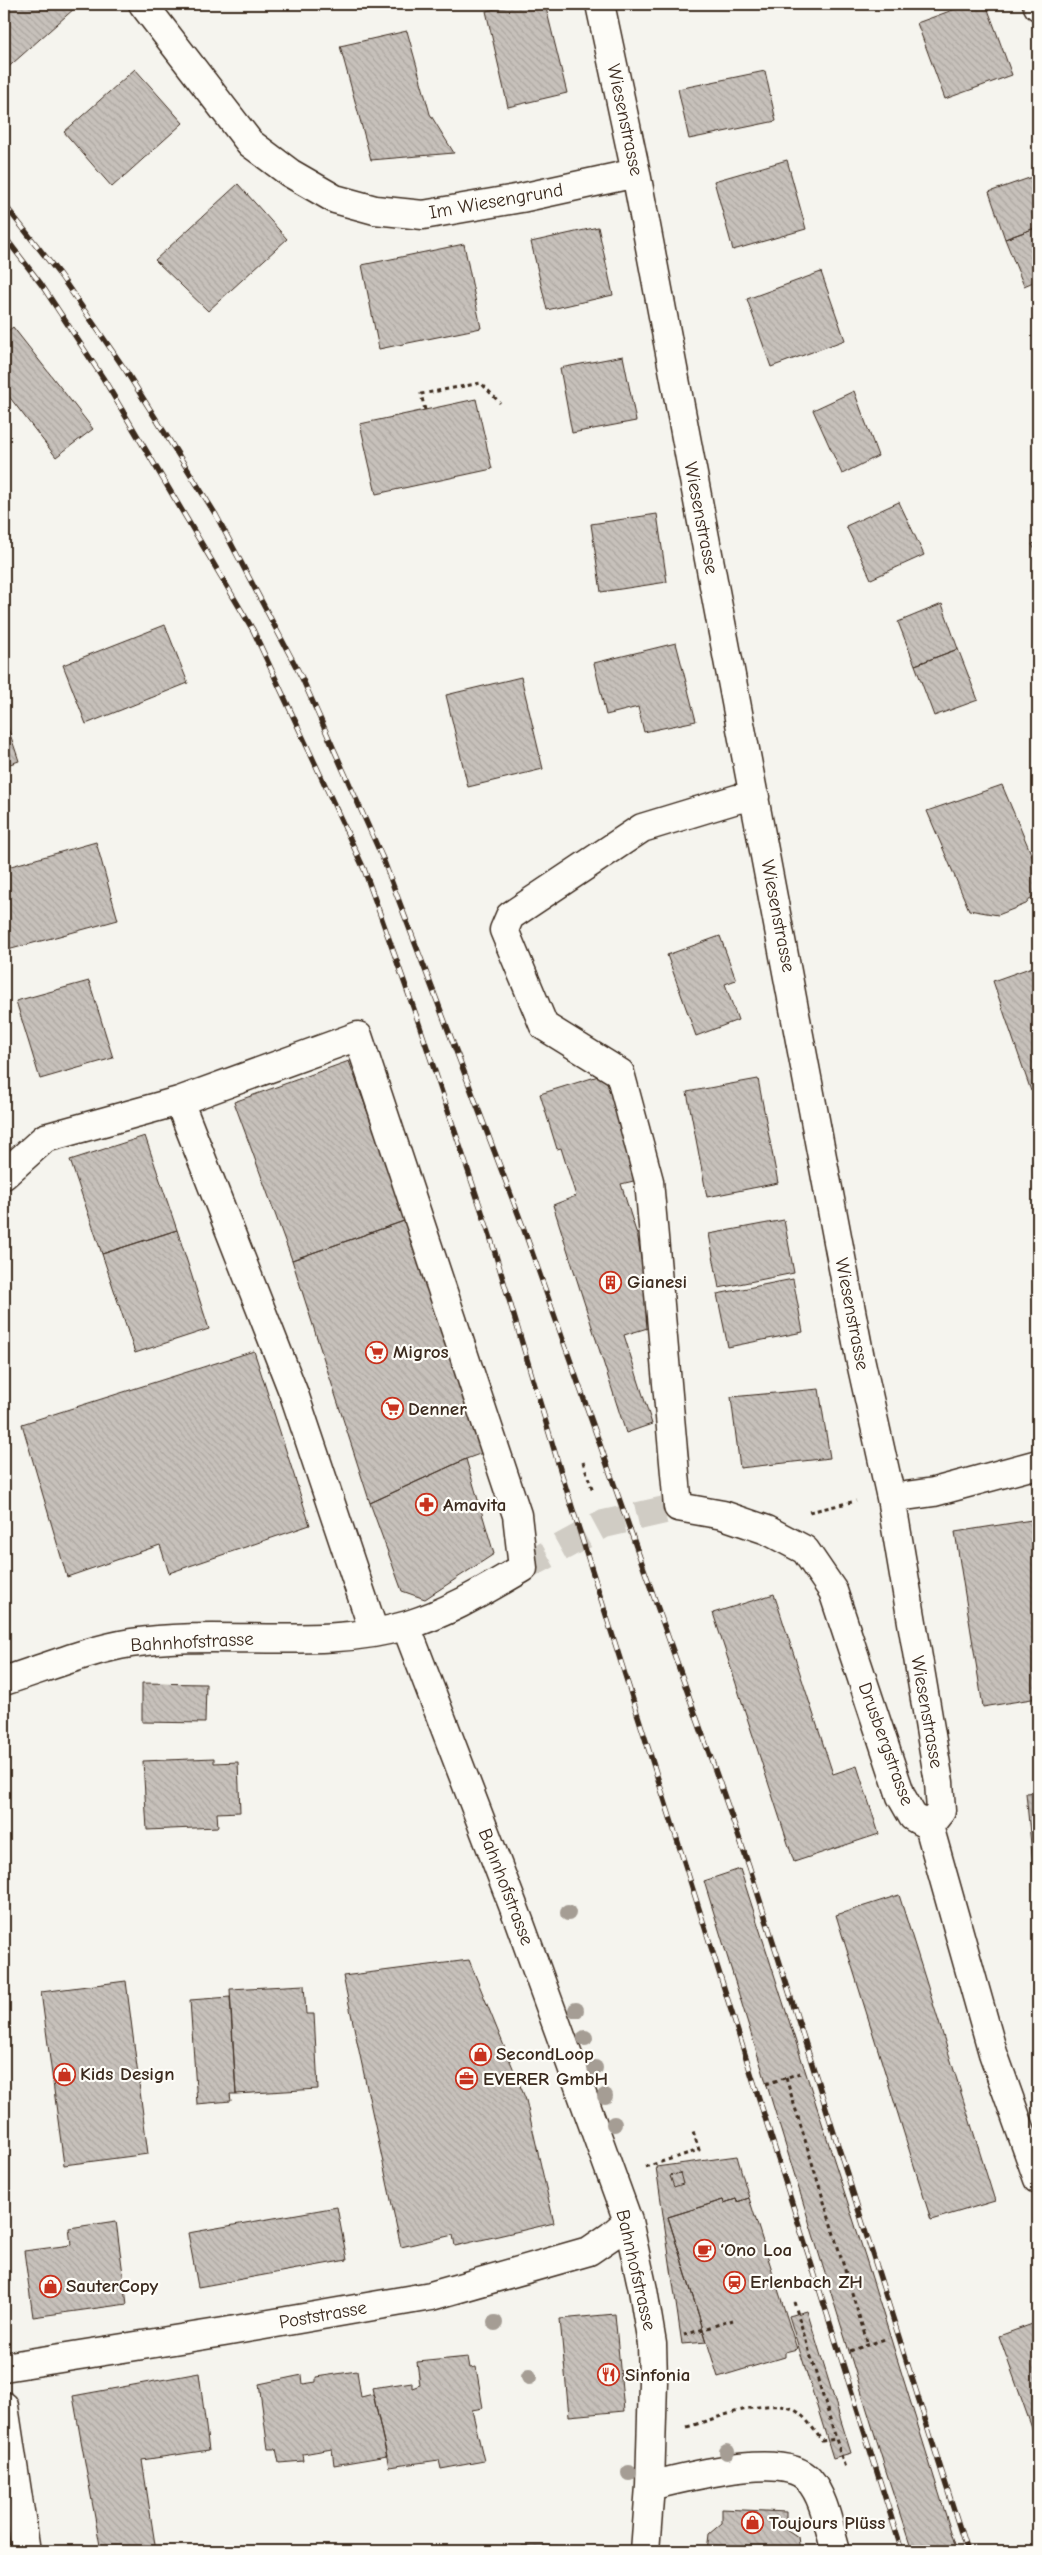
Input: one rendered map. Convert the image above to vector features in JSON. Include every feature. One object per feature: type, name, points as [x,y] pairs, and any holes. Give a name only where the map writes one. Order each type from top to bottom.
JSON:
[{"type":"street","name":"Im Wiesengrund","points":[[143,4],[250,143],[290,173],[336,199],[375,210],[423,215],[521,198],[636,174]]},
{"type":"street","name":"Wiesenstrasse","points":[[600,4],[636,174],[860,1358],[891,1498],[939,1782],[941,1811],[929,1826]]},
{"type":"street","name":"Drusbergstrasse","points":[[755,797],[737,800],[642,828],[510,916],[504,930],[544,1026],[620,1073],[649,1181],[678,1506],[732,1518],[767,1530],[805,1550],[833,1591],[901,1796],[913,1817],[929,1826],[993,2053],[1038,2179]]},
{"type":"street","points":[[4,1175],[45,1138],[179,1100],[358,1036],[514,1506],[523,1568],[456,1608],[406,1626]]},
{"type":"street","points":[[179,1100],[294,1394],[374,1632]]},
{"type":"street","points":[[891,1498],[934,1492],[1038,1464]]},
{"type":"street","name":"Bahnhofstrasse","points":[[4,1681],[130,1644],[168,1640],[327,1637],[374,1632],[406,1626],[516,1911],[628,2221],[643,2290],[652,2344],[653,2381],[650,2486],[645,2551]]},
{"type":"street","name":"Poststrasse","points":[[4,2367],[214,2334],[431,2296],[589,2250],[611,2236],[628,2221]]},
{"type":"street","points":[[4,2406],[26,2551]]},
{"type":"street","points":[[650,2486],[699,2474],[747,2467],[782,2468],[797,2472],[809,2479],[817,2493],[836,2551]]},
{"type":"path","points":[[425,410],[421,394],[481,383],[500,403]]},
{"type":"path","points":[[583,1462],[593,1491]]},
{"type":"path","points":[[805,1513],[852,1501]]},
{"type":"path","points":[[766,2084],[800,2073]]},
{"type":"path","points":[[786,2078],[868,2345]]},
{"type":"path","points":[[612,2178],[699,2150],[693,2131]]},
{"type":"path","points":[[794,2302],[845,2468]]},
{"type":"path","points":[[715,2326],[733,2320]]},
{"type":"path","points":[[850,2350],[888,2338]]},
{"type":"path","points":[[651,2437],[764,2406],[791,2408],[808,2422],[822,2441],[836,2438]]},
{"type":"building","points":[[4,4],[71,4],[75,8],[4,71]]},
{"type":"building","points":[[519,4],[545,4],[567,93],[508,107],[486,11]]},
{"type":"building","points":[[969,4],[986,4],[1012,75],[945,99],[917,23]]},
{"type":"building","points":[[407,31],[430,114],[454,153],[371,160],[340,46]]},
{"type":"building","points":[[135,69],[183,123],[112,187],[64,132]]},
{"type":"building","points":[[765,71],[776,121],[689,139],[678,89]]},
{"type":"building","points":[[787,160],[806,229],[733,250],[714,181]]},
{"type":"building","points":[[1038,175],[1038,227],[1005,239],[989,192]]},
{"type":"building","points":[[238,184],[287,239],[208,311],[155,260]]},
{"type":"building","points":[[598,227],[613,295],[547,310],[531,242]]},
{"type":"building","points":[[1038,227],[1038,280],[1024,286],[1005,239]]},
{"type":"building","points":[[464,244],[481,328],[379,349],[362,265]]},
{"type":"building","points":[[821,272],[845,340],[771,367],[747,299]]},
{"type":"building","points":[[13,327],[93,429],[56,457],[4,390],[4,334]]},
{"type":"building","points":[[623,356],[636,421],[572,433],[560,368]]},
{"type":"building","points":[[854,391],[878,456],[842,474],[813,410]]},
{"type":"building","points":[[476,399],[492,469],[376,494],[360,424]]},
{"type":"building","points":[[899,502],[924,555],[871,579],[846,526]]},
{"type":"building","points":[[657,514],[667,582],[601,592],[591,524]]},
{"type":"building","points":[[1038,542],[1038,558],[1032,544]]},
{"type":"building","points":[[942,604],[958,649],[915,665],[898,622]]},
{"type":"building","points":[[165,625],[188,683],[86,724],[63,665]]},
{"type":"building","points":[[676,643],[696,721],[644,732],[638,707],[606,715],[594,663]]},
{"type":"building","points":[[958,649],[978,700],[934,716],[915,665]]},
{"type":"building","points":[[521,677],[543,769],[468,787],[446,695]]},
{"type":"building","points":[[4,716],[19,761],[4,766]]},
{"type":"building","points":[[1002,785],[1038,870],[1038,890],[1026,904],[998,915],[969,910],[927,811]]},
{"type":"building","points":[[96,842],[118,920],[4,951],[4,868]]},
{"type":"building","points":[[720,936],[736,980],[725,984],[738,1020],[696,1036],[667,955]]},
{"type":"building","points":[[1038,965],[1038,1088],[1031,1091],[993,981]]},
{"type":"building","points":[[89,981],[113,1058],[40,1079],[16,1001]]},
{"type":"building","points":[[349,1061],[407,1220],[292,1260],[234,1102]]},
{"type":"building","name":"Gianesi","points":[[605,1074],[642,1179],[621,1184],[638,1238],[651,1327],[624,1335],[652,1424],[626,1433],[553,1205],[576,1196],[561,1148],[557,1149],[540,1094]]},
{"type":"building","points":[[758,1079],[778,1183],[707,1197],[687,1092]]},
{"type":"building","points":[[145,1136],[177,1230],[102,1254],[70,1160]]},
{"type":"building","points":[[407,1220],[488,1451],[466,1459],[370,1503],[292,1260]]},
{"type":"building","points":[[784,1220],[794,1273],[719,1288],[709,1234]]},
{"type":"building","points":[[177,1230],[209,1329],[135,1353],[102,1254]]},
{"type":"building","points":[[793,1279],[803,1332],[728,1347],[717,1294]]},
{"type":"building","points":[[254,1351],[310,1525],[169,1573],[160,1545],[67,1577],[22,1424]]},
{"type":"building","points":[[819,1389],[830,1458],[740,1468],[731,1397]]},
{"type":"building","points":[[466,1459],[494,1554],[425,1599],[402,1591],[370,1503]]},
{"type":"building","points":[[1038,1519],[1038,1698],[983,1707],[955,1532]]},
{"type":"building","points":[[774,1594],[833,1774],[857,1766],[879,1834],[794,1862],[713,1613]]},
{"type":"building","points":[[142,1683],[206,1684],[205,1723],[142,1722]]},
{"type":"building","points":[[214,1758],[214,1763],[238,1762],[240,1812],[217,1813],[218,1827],[147,1830],[143,1761]]},
{"type":"building","points":[[1038,1792],[1038,1917],[1026,1793]]},
{"type":"building","points":[[740,1869],[866,2259],[957,2551],[912,2551],[885,2468],[704,1881]]},
{"type":"building","points":[[899,1895],[995,2201],[931,2220],[836,1915]]},
{"type":"building","points":[[469,1960],[526,2100],[554,2223],[455,2246],[453,2235],[401,2247],[343,1976]]},
{"type":"building","points":[[126,1981],[148,2154],[64,2165],[41,1992]]},
{"type":"building","points":[[304,1985],[306,2014],[314,2014],[318,2089],[236,2094],[230,1989]]},
{"type":"building","points":[[230,1997],[236,2094],[230,2094],[231,2101],[197,2104],[190,2000]]},
{"type":"building","points":[[737,2156],[749,2198],[737,2202],[736,2199],[724,2203],[723,2200],[668,2217],[707,2342],[682,2344],[656,2167]]},
{"type":"building","points":[[680,2173],[683,2184],[674,2187],[670,2176]]},
{"type":"building","points":[[749,2198],[797,2349],[785,2352],[785,2357],[718,2377],[668,2217],[723,2200],[724,2203],[736,2199],[737,2202]]},
{"type":"building","points":[[337,2207],[347,2260],[198,2287],[188,2233]]},
{"type":"building","points":[[116,2221],[127,2304],[33,2317],[24,2251],[71,2245],[69,2228]]},
{"type":"building","points":[[807,2311],[851,2453],[833,2458],[789,2316]]},
{"type":"building","points":[[615,2314],[624,2411],[569,2416],[560,2319]]},
{"type":"building","points":[[1038,2322],[1038,2445],[999,2336]]},
{"type":"building","points":[[468,2357],[470,2368],[476,2367],[483,2408],[472,2410],[484,2461],[441,2469],[439,2460],[389,2467],[372,2388],[412,2382],[412,2388],[420,2385],[417,2362]]},
{"type":"building","points":[[357,2371],[361,2397],[373,2394],[387,2456],[334,2465],[332,2449],[303,2454],[304,2461],[279,2463],[276,2449],[268,2449],[259,2384],[302,2375],[303,2384],[316,2382],[316,2377]]},
{"type":"building","points":[[199,2373],[209,2450],[142,2460],[156,2551],[101,2551],[73,2396]]},
{"type":"building","points":[[722,2509],[786,2512],[786,2529],[798,2537],[800,2551],[707,2551],[709,2534],[722,2523]]},
{"type":"building","points":[[522,2546],[558,2546],[559,2551],[522,2551]]},
{"type":"tunnel","points":[[523,1568],[604,1524],[678,1507]]},
{"type":"railway","points":[[4,204],[60,275],[126,371],[216,515],[302,678],[383,859],[522,1224],[749,1866],[967,2551]]},
{"type":"railway","points":[[4,236],[41,284],[103,378],[253,630],[364,869],[416,1015],[490,1236],[559,1466],[902,2551]]},
{"type":"place","name":"Gianesi","points":[[611,1282]]},
{"type":"place","name":"Migros","points":[[377,1352]]},
{"type":"place","name":"Denner","points":[[392,1409]]},
{"type":"place","name":"Amavita","points":[[427,1505]]},
{"type":"place","name":"SecondLoop","points":[[480,2054]]},
{"type":"place","name":"Kids Design","points":[[64,2074]]},
{"type":"place","name":"EVERER GmbH","points":[[467,2079]]},
{"type":"place","name":"‘Ono Loa","points":[[704,2250]]},
{"type":"place","name":"Erlenbach ZH","points":[[734,2282]]},
{"type":"place","name":"SauterCopy","points":[[50,2286]]},
{"type":"place","name":"Sinfonia","points":[[609,2375]]},
{"type":"place","name":"Toujours Plüss","points":[[753,2523]]}]
